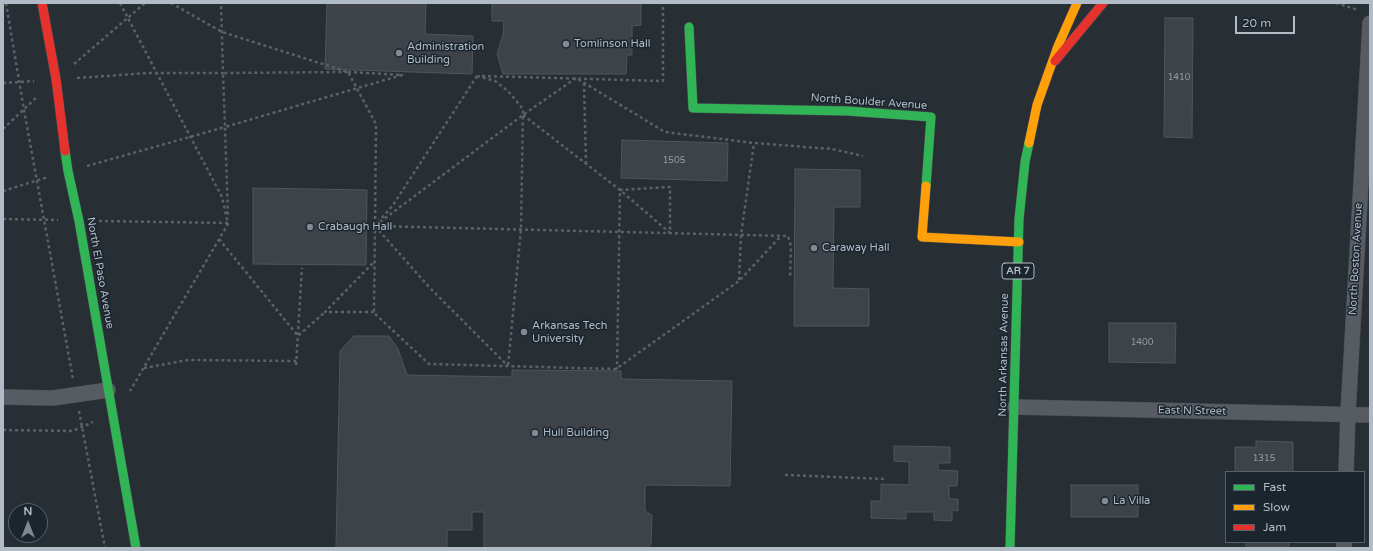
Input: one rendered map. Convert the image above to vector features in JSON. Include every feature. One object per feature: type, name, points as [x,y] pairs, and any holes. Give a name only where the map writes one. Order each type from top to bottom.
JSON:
[{"type":"main road","name":"North El Paso Avenue","points":[[42,3],[56,79],[68,171],[79,221],[136,548]]},
{"type":"main road","name":"North Arkansas Avenue","points":[[1010,548],[1019,219],[1025,162],[1037,105],[1058,46],[1077,3]]},
{"type":"main road","points":[[1051,65],[1103,3]]},
{"type":"main road","name":"North Boulder Avenue","points":[[689,27],[693,108],[847,111],[931,118],[922,237],[1019,242]]},
{"type":"street","name":"North Boston Avenue","points":[[1346,471],[1370,23]]},
{"type":"street","points":[[3,398],[54,398],[108,390]]},
{"type":"street","name":"East N Street","points":[[1015,407],[1370,415]]},
{"type":"path","points":[[6,3],[36,181],[105,548]]},
{"type":"path","points":[[120,3],[222,197],[228,224]]},
{"type":"path","points":[[3,129],[56,79],[145,3]]},
{"type":"path","points":[[171,3],[222,32],[348,72],[376,124],[374,313]]},
{"type":"path","points":[[3,430],[73,431],[112,414],[122,406],[228,224],[221,3]]},
{"type":"path","points":[[477,76],[663,81],[662,3]]},
{"type":"path","points":[[1336,3],[1359,11]]},
{"type":"path","points":[[3,83],[157,73],[348,72],[402,75],[3,191]]},
{"type":"path","points":[[477,76],[495,81],[508,91],[523,109],[521,229],[508,366]]},
{"type":"path","points":[[374,313],[375,226],[394,205],[477,76]]},
{"type":"path","points":[[375,226],[576,78]]},
{"type":"path","points":[[584,83],[586,164]]},
{"type":"path","points":[[523,116],[620,190],[670,233]]},
{"type":"path","points":[[739,281],[741,235],[754,143]]},
{"type":"path","points":[[620,190],[670,187],[670,233]]},
{"type":"path","points":[[616,369],[620,190]]},
{"type":"path","points":[[3,219],[228,224]]},
{"type":"path","points":[[375,226],[788,236],[791,246],[790,278]]},
{"type":"path","points":[[375,226],[429,287],[508,366]]},
{"type":"path","points":[[325,312],[374,313],[429,364],[616,369],[739,281],[781,236]]},
{"type":"path","points":[[219,239],[298,336]]},
{"type":"path","points":[[298,336],[325,312],[374,262]]},
{"type":"path","points":[[144,368],[188,360],[296,363],[302,268]]},
{"type":"path","points":[[785,475],[885,479]]},
{"type":"building","name":"Administration Building","points":[[327,3],[426,3],[425,34],[473,36],[472,74],[325,69]]},
{"type":"building","name":"Tomlinson Hall","points":[[492,3],[641,3],[641,25],[632,26],[632,55],[627,55],[626,74],[503,74],[497,54],[503,35],[504,21],[492,21]]},
{"type":"building","points":[[1165,18],[1193,18],[1192,138],[1164,137]]},
{"type":"building","points":[[622,140],[728,143],[727,181],[621,178]]},
{"type":"building","name":"Caraway Hall","points":[[795,169],[860,170],[860,207],[834,207],[833,288],[869,289],[869,326],[794,326]]},
{"type":"building","name":"Crabaugh Hall","points":[[253,188],[367,190],[366,265],[253,264]]},
{"type":"building","points":[[1109,323],[1176,323],[1175,363],[1109,362]]},
{"type":"building","name":"Hull Building","points":[[354,336],[389,336],[398,349],[407,375],[512,377],[512,370],[621,371],[621,379],[732,381],[730,486],[645,485],[645,511],[652,515],[651,544],[648,548],[484,548],[484,512],[472,512],[472,530],[447,530],[447,548],[336,548],[340,351]]},
{"type":"building","points":[[1256,441],[1293,442],[1293,471],[1235,471],[1235,447],[1256,447]]},
{"type":"building","points":[[894,446],[950,447],[950,463],[938,463],[938,470],[958,471],[957,486],[949,486],[949,499],[958,499],[958,511],[952,510],[952,521],[934,520],[934,512],[906,512],[906,519],[871,518],[871,501],[881,501],[881,484],[909,485],[909,462],[894,461]]},
{"type":"building","name":"La Villa","points":[[1071,485],[1138,485],[1138,517],[1071,517]]},
{"type":"building","points":[[1246,543],[1289,543],[1289,548],[1246,548]]},
{"type":"traffic: fast","points":[[689,27],[693,108],[847,111],[931,117],[926,186]]},
{"type":"traffic: fast","points":[[1010,548],[1019,219],[1025,162],[1029,143]]},
{"type":"traffic: fast","points":[[65,151],[79,221],[136,548]]},
{"type":"traffic: slow","points":[[1029,143],[1037,105],[1058,46],[1077,3]]},
{"type":"traffic: slow","points":[[926,186],[922,237],[1019,242]]},
{"type":"traffic: jam","points":[[42,3],[56,79],[65,151]]},
{"type":"traffic: jam","points":[[1055,61],[1103,3]]},
{"type":"place","name":"Tomlinson Hall","points":[[566,44]]},
{"type":"place","name":"Administration Building","points":[[399,53]]},
{"type":"place","name":"Crabaugh Hall","points":[[310,227]]},
{"type":"place","name":"Caraway Hall","points":[[814,248]]},
{"type":"place","name":"Arkansas Tech University","points":[[524,332]]},
{"type":"place","name":"Hull Building","points":[[535,433]]},
{"type":"place","name":"La Villa","points":[[1105,501]]}]
